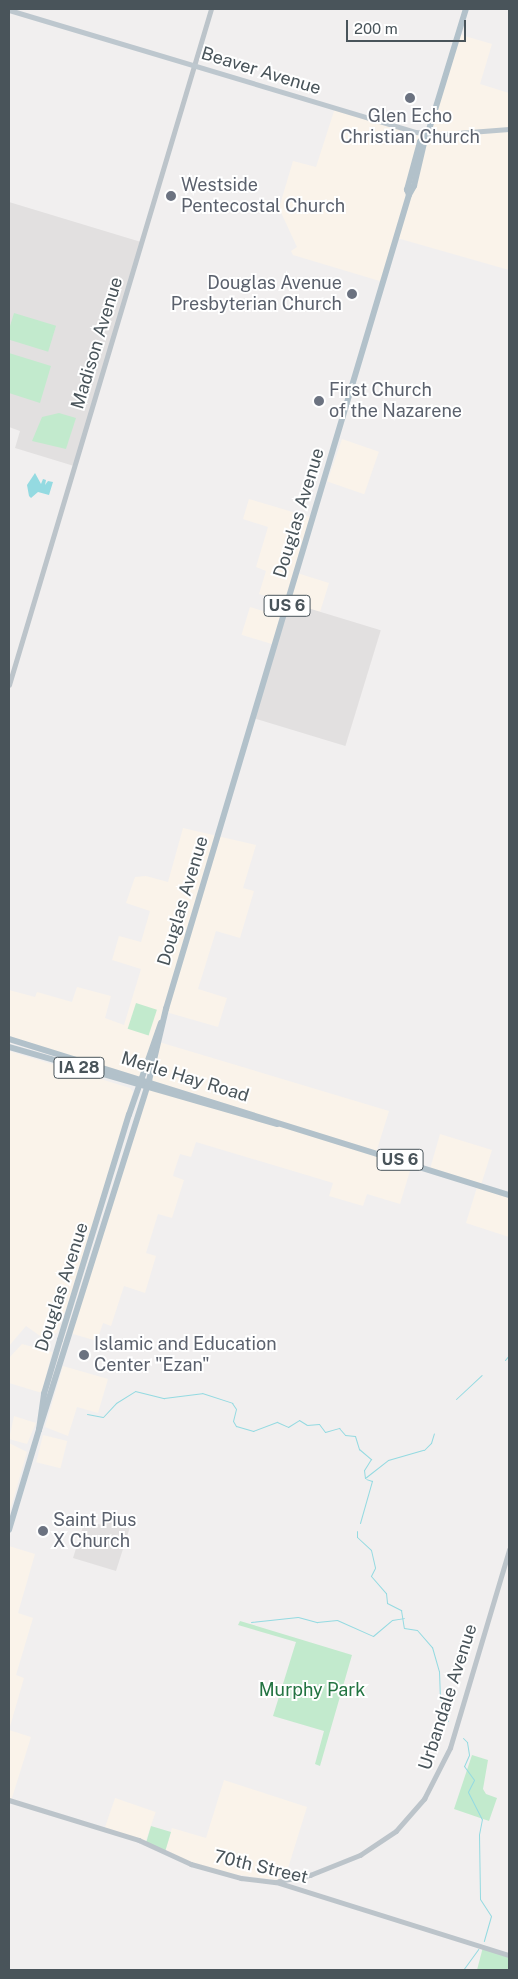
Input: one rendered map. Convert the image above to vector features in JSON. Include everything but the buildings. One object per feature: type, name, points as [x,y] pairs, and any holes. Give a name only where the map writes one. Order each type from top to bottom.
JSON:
[{"type":"main road","name":"Douglas Avenue","points":[[9,1530],[146,1088],[166,1012],[466,9]]},
{"type":"main road","name":"Beaver Avenue","points":[[9,10],[427,136],[509,128]]},
{"type":"main road","name":"Douglas Avenue","points":[[39,1430],[44,1394],[138,1086],[166,1012]]},
{"type":"main road","name":"Merle Hay Road","points":[[9,1039],[141,1078],[294,1128],[509,1194]]},
{"type":"main road","name":"Merle Hay Road","points":[[9,1047],[138,1086],[294,1128]]},
{"type":"street","name":"Madison Avenue","points":[[9,685],[211,9]]},
{"type":"street","name":"Urbandale Avenue","points":[[276,1882],[310,1875],[360,1855],[396,1831],[424,1799],[450,1748],[509,1550]]},
{"type":"street","name":"70th Street","points":[[9,1800],[139,1840],[191,1864],[250,1880],[276,1882],[509,1956]]},
{"type":"shaded area","points":[[458,34],[492,44],[480,84],[509,93],[509,270],[397,238],[383,282],[293,255],[291,251],[297,247],[279,208],[293,161],[316,167],[335,108],[428,133]]},
{"type":"shaded area","points":[[9,202],[141,242],[74,466],[15,448],[20,431],[9,427]]},
{"type":"shaded area","points":[[342,439],[379,452],[364,494],[327,482]]},
{"type":"shaded area","points":[[249,499],[313,518],[297,573],[329,583],[320,612],[259,594],[266,571],[256,567],[268,527],[243,519]]},
{"type":"shaded area","points":[[288,602],[381,630],[345,746],[253,718]]},
{"type":"shaded area","points":[[250,607],[283,617],[274,645],[242,635]]},
{"type":"shaded area","points":[[183,828],[256,845],[243,888],[254,891],[240,938],[216,931],[198,989],[227,998],[218,1027],[166,1012],[141,1079],[9,1039],[9,990],[35,997],[37,992],[72,1002],[77,987],[111,996],[105,1018],[124,1025],[141,969],[112,960],[119,936],[141,942],[150,911],[126,903],[135,877],[146,876],[168,882]]},
{"type":"shaded area","points":[[159,1042],[389,1111],[376,1153],[412,1164],[400,1204],[367,1194],[363,1206],[329,1196],[333,1183],[196,1142],[191,1157],[180,1154],[174,1172],[173,1176],[184,1180],[172,1218],[158,1214],[146,1253],[156,1256],[145,1293],[124,1286],[111,1326],[103,1323],[97,1341],[73,1334],[72,1329]]},
{"type":"shaded area","points":[[9,1051],[130,1088],[133,1092],[76,1282],[57,1333],[43,1338],[26,1326],[9,1346]]},
{"type":"shaded area","points":[[440,1134],[492,1150],[481,1185],[509,1195],[509,1237],[466,1223],[478,1184],[430,1169]]},
{"type":"shaded area","points":[[22,1344],[52,1352],[42,1393],[9,1383],[9,1358]]},
{"type":"shaded area","points":[[63,1366],[108,1379],[98,1413],[77,1407],[68,1436],[45,1427]]},
{"type":"shaded area","points":[[14,1416],[36,1423],[27,1444],[9,1439]]},
{"type":"shaded area","points":[[43,1435],[67,1441],[60,1468],[36,1462]]},
{"type":"shaded area","points":[[9,1443],[27,1452],[9,1514]]},
{"type":"shaded area","points":[[85,1520],[105,1526],[107,1520],[130,1527],[116,1571],[73,1558]]},
{"type":"shaded area","points":[[9,1546],[35,1554],[18,1613],[33,1618],[16,1675],[24,1678],[9,1730]]},
{"type":"shaded area","points":[[9,1730],[31,1737],[11,1801],[9,1800]]},
{"type":"shaded area","points":[[224,1780],[307,1807],[284,1881],[217,1872],[165,1852],[172,1828],[206,1838]]},
{"type":"shaded area","points":[[115,1798],[156,1812],[145,1844],[104,1830]]},
{"type":"green space","points":[[14,313],[56,326],[48,352],[9,340],[9,329]]},
{"type":"green space","points":[[9,353],[51,366],[40,403],[9,393]]},
{"type":"green space","points":[[59,413],[76,418],[66,449],[32,441],[42,417]]},
{"type":"green space","points":[[136,1003],[157,1010],[149,1035],[128,1029]]},
{"type":"green space","name":"Murphy Park","points":[[240,1621],[352,1655],[320,1766],[315,1764],[324,1731],[273,1716],[296,1642],[238,1625]]},
{"type":"green space","points":[[472,1755],[488,1760],[483,1789],[486,1794],[497,1798],[489,1821],[454,1809]]},
{"type":"green space","points":[[151,1826],[171,1832],[165,1852],[146,1843]]},
{"type":"green space","points":[[483,1947],[509,1955],[509,1970],[477,1970]]},
{"type":"water","points":[[35,473],[41,484],[43,479],[46,480],[45,485],[48,481],[53,482],[49,495],[38,492],[31,498],[29,496],[27,485]]},
{"type":"waterway","points":[[505,1360],[509,1355]]},
{"type":"waterway","points":[[456,1399],[482,1375]]},
{"type":"waterway","points":[[87,1414],[103,1417],[116,1403],[135,1391],[164,1398],[202,1393],[232,1403],[236,1409],[233,1421],[236,1426],[253,1431],[277,1422],[288,1427],[299,1420],[307,1425],[319,1424],[325,1432],[339,1428],[345,1435],[355,1436],[359,1449],[371,1459],[364,1470],[365,1478]]},
{"type":"waterway","points":[[365,1478],[388,1460],[424,1450],[431,1443],[434,1433]]},
{"type":"waterway","points":[[360,1523],[372,1481],[366,1479]]},
{"type":"waterway","points":[[357,1531],[357,1537],[371,1550],[375,1568],[371,1576],[386,1593],[387,1603],[401,1610],[404,1628],[417,1630],[432,1647],[439,1671],[440,1698],[448,1721]]},
{"type":"waterway","points":[[251,1622],[298,1617],[317,1622],[337,1620],[373,1636],[392,1620],[404,1618]]},
{"type":"waterway","points":[[463,1738],[467,1742],[469,1755],[464,1766],[474,1780],[468,1792],[482,1819],[479,1834],[480,1899],[491,1916],[484,1941]]},
{"type":"waterway","points":[[463,1970],[478,1949]]},
{"type":"place","name":"Glen Echo Christian Church","points":[[410,98]]},
{"type":"place","name":"Westside Pentecostal Church","points":[[171,196]]},
{"type":"place","name":"Douglas Avenue Presbyterian Church","points":[[352,294]]},
{"type":"place","name":"First Church of the Nazarene","points":[[319,401]]},
{"type":"place","name":"Islamic and Education Center \"Ezan\"","points":[[84,1355]]},
{"type":"place","name":"Saint Pius X Church","points":[[43,1531]]}]
